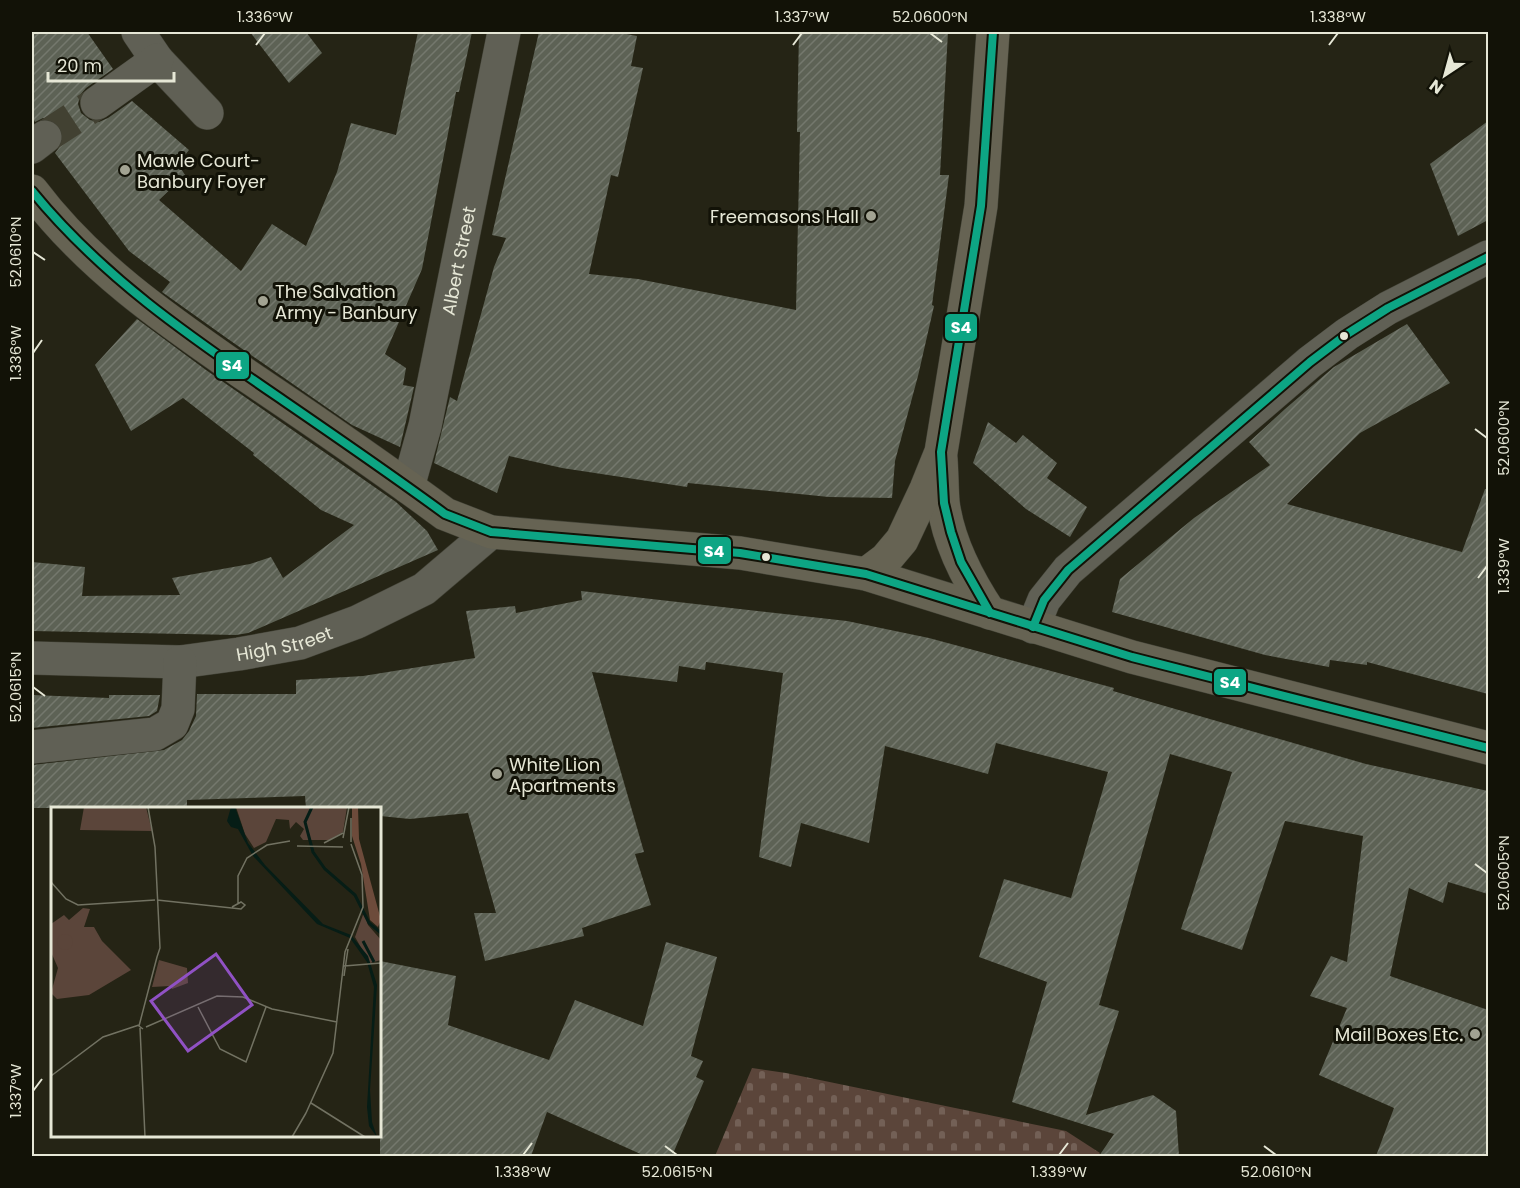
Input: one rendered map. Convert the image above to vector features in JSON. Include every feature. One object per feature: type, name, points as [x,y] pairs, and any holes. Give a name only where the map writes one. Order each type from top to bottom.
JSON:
[{"type":"street","points":[[138,32],[157,60],[207,113]]},
{"type":"street","name":"Albert Street","points":[[408,487],[424,426],[504,32]]},
{"type":"street","points":[[866,574],[886,559],[902,540],[926,489],[940,452],[981,206],[993,32]]},
{"type":"street","points":[[97,103],[157,60]]},
{"type":"street","points":[[32,191],[48,213],[99,265],[156,313],[445,514],[491,532],[740,553],[866,574],[1033,627],[1203,676],[1488,748]]},
{"type":"street","points":[[1033,627],[1044,600],[1068,570],[1310,362],[1347,334],[1388,308],[1488,257]]},
{"type":"street","points":[[940,452],[944,503],[951,532],[972,586],[990,613]]},
{"type":"street","name":"High Street","points":[[32,658],[180,662],[300,643],[357,622],[424,589],[491,532]]},
{"type":"street","points":[[32,747],[155,734],[164,729],[172,724],[178,709],[180,662]]},
{"type":"green space","points":[[752,1068],[1066,1131],[1100,1153],[1098,1156],[715,1156]]},
{"type":"building","points":[[32,32],[87,32],[113,69],[80,95],[78,104],[81,113],[90,120],[99,122],[132,101],[189,150],[178,164],[185,175],[159,200],[241,271],[272,224],[306,246],[337,172],[351,123],[396,135],[418,32],[472,32],[459,92],[456,92],[422,269],[385,354],[406,368],[403,385],[414,387],[400,447],[352,425],[162,292],[170,282],[129,251],[55,153],[62,144],[63,134],[60,126],[52,120],[43,118],[35,122],[32,116]]},
{"type":"building","points":[[250,32],[306,32],[322,53],[289,83]]},
{"type":"building","points":[[539,32],[616,32],[637,36],[631,66],[643,68],[618,177],[611,175],[589,274],[638,279],[796,310],[800,132],[797,132],[799,32],[948,32],[940,175],[949,175],[932,305],[934,306],[895,461],[892,498],[829,497],[688,483],[687,487],[562,468],[509,456],[497,493],[434,463],[450,397],[457,401],[494,267],[506,238],[492,235]]},
{"type":"building","points":[[1488,121],[1488,220],[1458,236],[1430,164]]},
{"type":"building","points":[[137,319],[206,370],[396,502],[427,531],[438,550],[248,633],[236,635],[32,631],[32,562],[85,567],[82,596],[180,595],[172,578],[250,564],[271,557],[283,578],[354,525],[321,510],[253,455],[254,453],[183,398],[131,431],[95,365]]},
{"type":"building","points":[[1407,324],[1450,383],[1360,433],[1287,504],[1462,552],[1485,489],[1488,489],[1488,694],[1367,662],[1367,665],[1330,660],[1329,667],[1265,655],[1112,612],[1120,579],[1194,518],[1270,465],[1249,442],[1334,367]]},
{"type":"building","points":[[988,422],[1016,443],[1023,435],[1057,463],[1047,478],[1087,507],[1070,537],[1026,509],[973,463]]},
{"type":"building","points":[[581,591],[847,621],[929,638],[1114,688],[1113,691],[1366,764],[1488,791],[1488,894],[1448,882],[1443,903],[1409,888],[1390,976],[1488,1010],[1488,1156],[1376,1156],[1394,1108],[1319,1075],[1347,1008],[1310,996],[1331,956],[1347,962],[1363,836],[1285,821],[1242,950],[1181,929],[1232,772],[1170,754],[1099,1005],[1119,1011],[1086,1115],[1153,1095],[1176,1111],[1179,1156],[1099,1156],[1114,1134],[1012,1102],[1047,982],[979,957],[1004,879],[1071,898],[1108,772],[996,743],[988,774],[885,746],[869,843],[801,823],[791,867],[759,857],[783,673],[706,662],[705,670],[679,666],[677,682],[592,672],[644,852],[635,854],[651,905],[582,928],[584,936],[485,961],[474,913],[496,913],[468,813],[410,819],[381,816],[381,807],[306,807],[305,796],[187,800],[187,807],[32,808],[32,765],[164,750],[182,740],[189,731],[196,716],[197,694],[296,694],[296,680],[363,676],[475,658],[466,611],[515,606],[516,613],[582,600]]},
{"type":"building","points":[[32,695],[109,698],[109,695],[160,695],[157,711],[149,716],[32,728]]},
{"type":"building","points":[[666,942],[717,957],[691,1056],[703,1061],[696,1077],[704,1081],[672,1156],[645,1156],[547,1112],[531,1156],[380,1156],[381,961],[456,976],[448,1025],[549,1060],[575,1000],[643,1026]]},
{"type":"tunnel","points":[[45,137],[97,103]]},
{"type":"transit line","name":"S4","points":[[990,613],[961,562],[951,532],[944,503],[941,452],[981,206],[993,32]]},
{"type":"transit line","name":"S4","points":[[32,191],[88,252],[183,330],[445,514],[491,532],[740,553],[866,574],[1132,657],[1488,748]]},
{"type":"transit line","name":"S4","points":[[1033,627],[1044,600],[1068,570],[1310,362],[1347,334],[1388,308],[1488,257]]},
{"type":"place","name":"Mawle Court- Banbury Foyer","points":[[125,170]]},
{"type":"place","name":"Freemasons Hall","points":[[871,216]]},
{"type":"place","name":"The Salvation Army - Banbury","points":[[263,301]]},
{"type":"place","name":"White Lion Apartments","points":[[497,774]]},
{"type":"place","name":"Mail Boxes Etc.","points":[[1475,1034]]}]
